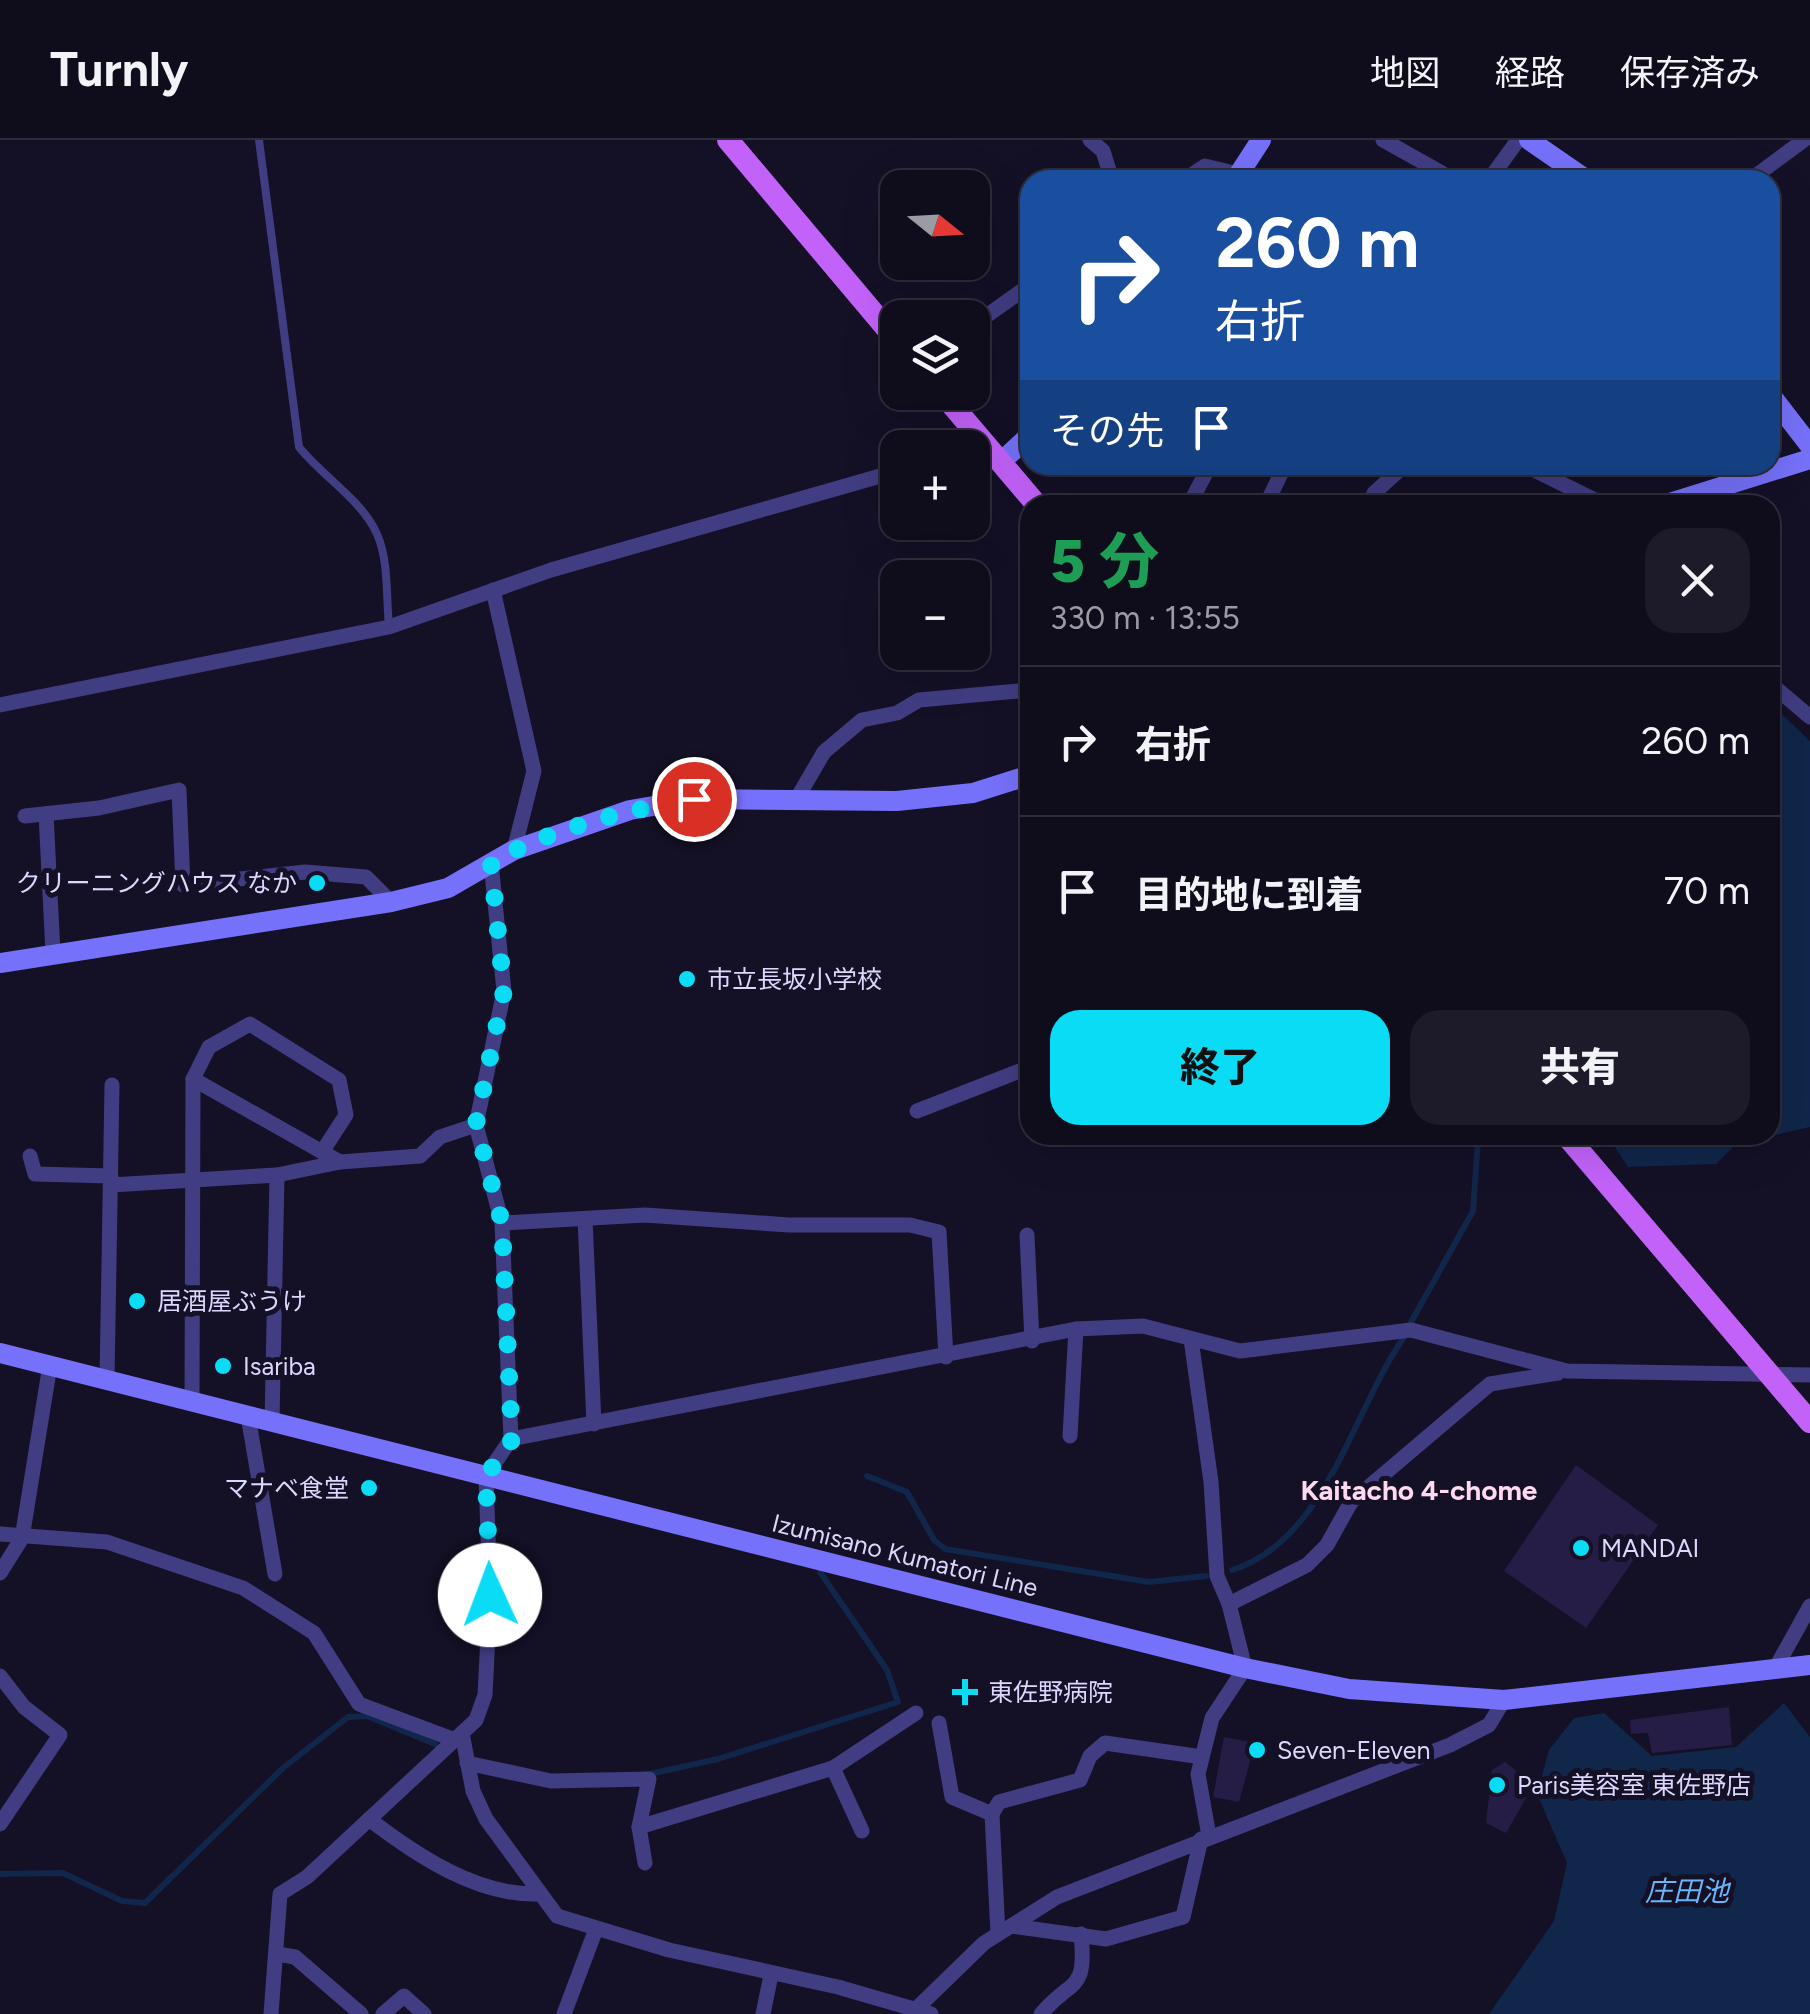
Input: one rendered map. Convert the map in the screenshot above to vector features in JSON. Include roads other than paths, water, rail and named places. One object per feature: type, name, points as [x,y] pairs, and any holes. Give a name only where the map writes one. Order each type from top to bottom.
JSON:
[{"type":"main road","points":[[728,140],[880,321]]},
{"type":"main road","points":[[1242,170],[1261,140]]},
{"type":"main road","points":[[1529,140],[1572,170]]},
{"type":"main road","points":[[1780,407],[1810,446]]},
{"type":"main road","points":[[1001,462],[1020,444]]},
{"type":"main road","points":[[990,454],[1029,495]]},
{"type":"main road","points":[[1001,462],[1020,456]]},
{"type":"main road","points":[[1780,468],[1810,459]]},
{"type":"main road","points":[[1694,495],[1759,475]]},
{"type":"main road","points":[[0,963],[392,902],[448,888],[514,850],[646,807],[694,799],[896,801],[972,793],[1020,778]]},
{"type":"main road","points":[[1575,1145],[1810,1422]]},
{"type":"main road","name":"Izumisano Kumatori Line","points":[[0,1352],[1246,1668],[1366,1691],[1504,1700],[1810,1665]]},
{"type":"street","points":[[1090,140],[1103,151],[1109,170]]},
{"type":"street","points":[[1383,140],[1432,170]]},
{"type":"street","points":[[1497,170],[1518,140]]},
{"type":"street","points":[[1764,170],[1804,140]]},
{"type":"street","points":[[990,313],[1020,292]]},
{"type":"street","points":[[1374,495],[1394,475]]},
{"type":"street","points":[[1544,475],[1585,495]]},
{"type":"street","points":[[0,705],[389,628],[552,570],[880,476]]},
{"type":"street","points":[[493,590],[534,771],[514,850]]},
{"type":"street","points":[[796,800],[824,752],[862,720],[898,713],[919,700],[1020,691]]},
{"type":"street","points":[[1780,692],[1810,717]]},
{"type":"street","points":[[24,816],[179,790],[183,885],[305,872],[366,877],[392,902]]},
{"type":"street","points":[[46,814],[52,953]]},
{"type":"street","points":[[274,2014],[280,1894],[307,1877],[476,1720],[484,1695],[490,1595],[486,1476],[512,1440],[502,1223],[476,1124],[504,991],[491,863]]},
{"type":"street","points":[[192,1402],[193,1079],[209,1046],[250,1024],[340,1080],[346,1116],[322,1152]]},
{"type":"street","points":[[917,1111],[1020,1071]]},
{"type":"street","points":[[193,1079],[340,1162]]},
{"type":"street","points":[[107,1380],[112,1086]]},
{"type":"street","points":[[30,1156],[36,1174],[193,1183],[277,1175],[340,1162],[420,1156],[440,1137],[476,1124]]},
{"type":"street","points":[[272,1422],[277,1175]]},
{"type":"street","points":[[502,1223],[645,1215],[789,1225],[910,1225],[939,1232],[946,1357]]},
{"type":"street","points":[[585,1218],[594,1424]]},
{"type":"street","points":[[1026,1235],[1032,1340]]},
{"type":"street","points":[[512,1440],[1076,1329],[1143,1326],[1240,1351],[1411,1330],[1567,1371]]},
{"type":"street","points":[[1070,1436],[1076,1329]]},
{"type":"street","points":[[1005,1930],[1106,1939],[1183,1917],[1205,1838],[1198,1774],[1202,1757],[1212,1718],[1246,1668],[1229,1604],[1217,1576],[1211,1482],[1190,1339]]},
{"type":"street","points":[[0,1573],[22,1538],[50,1365]]},
{"type":"street","points":[[1229,1604],[1307,1565],[1327,1545],[1351,1502],[1374,1478],[1490,1384],[1567,1371],[1810,1375]]},
{"type":"street","points":[[248,1416],[275,1574]]},
{"type":"street","points":[[0,1534],[107,1542],[244,1588],[314,1633],[359,1704],[458,1736]]},
{"type":"street","points":[[1774,1670],[1810,1606]]},
{"type":"street","points":[[0,1676],[24,1707],[60,1735],[0,1824]]},
{"type":"street","points":[[458,1736],[473,1791],[486,1820],[557,1916],[920,2012],[1005,1930],[1058,1896],[1450,1745],[1489,1725],[1504,1700]]},
{"type":"street","points":[[640,1826],[833,1768],[916,1713]]},
{"type":"street","points":[[938,1723],[952,1797],[992,1814]]},
{"type":"street","points":[[1005,1930],[992,1814],[999,1802],[1080,1780],[1090,1756],[1104,1743],[1202,1757]]},
{"type":"street","points":[[468,1763],[551,1780],[649,1779],[640,1826],[645,1863]]},
{"type":"street","points":[[833,1768],[862,1832]]},
{"type":"street","points":[[369,1819],[402,1844],[491,1890],[538,1894]]},
{"type":"street","points":[[564,2014],[596,1929]]},
{"type":"street","points":[[1041,2014],[1078,1982],[1084,1958],[1081,1934]]},
{"type":"street","points":[[277,1954],[295,1956],[361,2014]]},
{"type":"street","points":[[763,2014],[772,1975]]},
{"type":"street","points":[[383,2014],[404,1996],[424,2014]]},
{"type":"lane","points":[[259,140],[299,448],[322,476],[361,510],[376,532],[389,628]]},
{"type":"water","points":[[1780,712],[1810,741],[1810,1127],[1780,1134]]},
{"type":"water","points":[[1614,1145],[1735,1145],[1716,1164],[1628,1167]]},
{"type":"water","name":"庄田池","points":[[1784,1703],[1810,1737],[1810,2014],[1489,2014],[1554,1921],[1567,1863],[1537,1794],[1549,1750],[1574,1718],[1604,1713],[1652,1756],[1736,1747]]},
{"type":"waterway","points":[[1410,1324],[1473,1211],[1478,1145]]},
{"type":"waterway","points":[[1232,1570],[1264,1555],[1291,1532],[1314,1503],[1404,1337]]},
{"type":"waterway","points":[[867,1476],[907,1492],[934,1540],[945,1549],[1149,1582],[1206,1576]]},
{"type":"waterway","points":[[645,1775],[718,1759],[898,1702],[887,1670],[820,1572]]},
{"type":"waterway","points":[[0,1874],[63,1873],[122,1901],[145,1903],[283,1768],[348,1717],[367,1716],[435,1744]]},
{"type":"place","name":"クリーニングハウス なか","points":[[317,883]]},
{"type":"place","name":"市立長坂小学校","points":[[687,979]]},
{"type":"place","name":"居酒屋ぶうけ","points":[[137,1301]]},
{"type":"place","name":"Isariba","points":[[223,1366]]},
{"type":"place","name":"マナベ食堂","points":[[369,1488]]},
{"type":"place","name":"MANDAI","points":[[1581,1548]]},
{"type":"place","name":"東佐野病院","points":[[965,1692]]},
{"type":"place","name":"Seven-Eleven","points":[[1257,1750]]},
{"type":"place","name":"Paris美容室 東佐野店","points":[[1497,1785]]},
{"type":"district","name":"Kaitacho 4-chome","points":[[1419,1490]]}]
